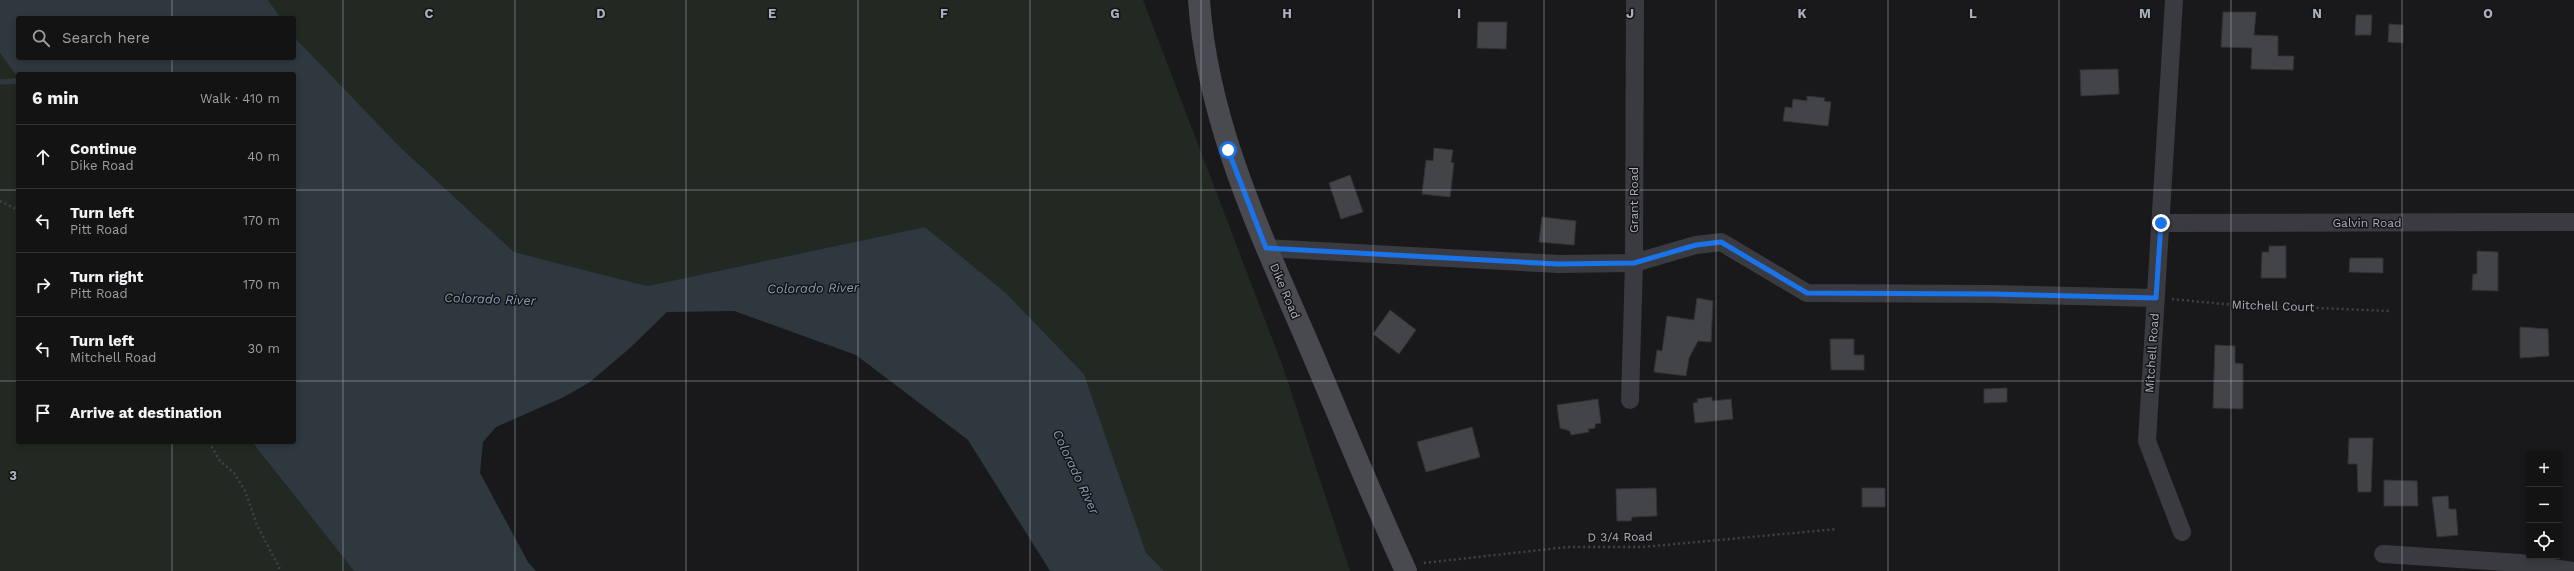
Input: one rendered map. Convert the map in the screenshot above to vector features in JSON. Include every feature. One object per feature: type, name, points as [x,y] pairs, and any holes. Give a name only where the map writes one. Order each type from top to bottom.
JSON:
[{"type":"street","name":"Dike Road","points":[[1199,0],[1206,67],[1228,150],[1266,248],[1404,568]]},
{"type":"street","name":"Grant Road","points":[[1630,400],[1634,263],[1635,0]]},
{"type":"street","name":"Mitchell Road","points":[[2174,0],[2147,441],[2182,532]]},
{"type":"street","name":"Galvin Road","points":[[2161,223],[2574,222]]},
{"type":"street","points":[[1266,248],[1558,264],[1634,263],[1696,245],[1721,242],[1807,293],[1991,294],[2156,298]]},
{"type":"street","points":[[2383,554],[2520,563],[2572,571]]},
{"type":"path","points":[[0,201],[16,209]]},
{"type":"path","name":"Mitchell Court","points":[[2156,298],[2224,304],[2390,311]]},
{"type":"path","points":[[210,444],[220,461],[234,473],[245,491],[257,526],[281,571]]},
{"type":"path","name":"D 3/4 Road","points":[[1404,568],[1567,547],[1643,547],[1837,528]]},
{"type":"shaded area","points":[[268,0],[1143,0],[1283,367],[1350,571],[1164,571],[1146,554],[1084,374],[1006,293],[925,227],[647,286],[514,252],[399,146],[298,43],[296,40],[296,16],[280,16]]},
{"type":"shaded area","points":[[0,53],[16,75],[16,444],[254,444],[354,571],[0,571]]},
{"type":"water","name":"Colorado River","points":[[0,0],[268,0],[280,16],[16,16],[16,60],[296,60],[296,39],[399,146],[514,252],[647,286],[925,227],[1006,293],[1084,374],[1146,553],[1164,571],[1050,571],[968,440],[856,355],[734,311],[667,312],[630,348],[590,382],[564,397],[496,427],[483,442],[480,473],[528,562],[536,571],[354,571],[254,444],[296,444],[296,72],[16,72],[16,75],[0,53]]},
{"type":"building","points":[[2223,12],[2256,12],[2254,35],[2278,36],[2278,56],[2294,56],[2293,70],[2251,69],[2252,48],[2221,47]]},
{"type":"building","points":[[2356,15],[2372,15],[2371,35],[2355,35]]},
{"type":"building","points":[[1478,22],[1507,22],[1506,49],[1477,48]]},
{"type":"building","points":[[2389,24],[2403,25],[2403,43],[2388,42]]},
{"type":"building","points":[[2118,69],[2119,94],[2081,96],[2080,70]]},
{"type":"building","points":[[1807,96],[1825,98],[1824,101],[1831,102],[1828,126],[1783,121],[1785,107],[1792,108],[1793,99],[1807,101]]},
{"type":"building","points":[[1434,148],[1453,150],[1451,162],[1454,163],[1450,197],[1422,194],[1426,160],[1433,161]]},
{"type":"building","points":[[1350,175],[1363,212],[1341,219],[1329,183]]},
{"type":"building","points":[[1542,217],[1576,221],[1574,245],[1539,242]]},
{"type":"building","points":[[2269,246],[2286,246],[2286,278],[2261,278],[2262,252],[2269,252]]},
{"type":"building","points":[[2477,251],[2498,252],[2498,291],[2472,290],[2473,274],[2477,274]]},
{"type":"building","points":[[2350,258],[2383,258],[2383,273],[2349,272]]},
{"type":"building","points":[[1697,298],[1713,301],[1711,342],[1698,341],[1689,358],[1686,376],[1654,372],[1657,350],[1662,351],[1667,316],[1694,320]]},
{"type":"building","points":[[1390,310],[1416,330],[1399,354],[1373,334]]},
{"type":"building","points":[[2520,327],[2548,329],[2549,356],[2520,358]]},
{"type":"building","points":[[1830,339],[1854,339],[1854,355],[1864,355],[1864,370],[1831,370]]},
{"type":"building","points":[[2215,345],[2235,346],[2235,363],[2243,364],[2243,409],[2213,408]]},
{"type":"building","points":[[2007,388],[2007,402],[1984,403],[1984,389]]},
{"type":"building","points":[[1712,397],[1712,401],[1731,399],[1733,419],[1695,423],[1693,403],[1698,402],[1697,399]]},
{"type":"building","points":[[1598,399],[1601,423],[1595,424],[1595,428],[1588,429],[1589,432],[1571,435],[1570,431],[1560,428],[1557,405]]},
{"type":"building","points":[[1472,427],[1480,457],[1426,472],[1417,442]]},
{"type":"building","points":[[2349,438],[2373,438],[2371,492],[2358,492],[2357,464],[2348,464]]},
{"type":"building","points":[[2384,480],[2417,481],[2418,506],[2384,506]]},
{"type":"building","points":[[1656,488],[1657,516],[1632,517],[1631,521],[1617,521],[1616,489]]},
{"type":"building","points":[[1862,488],[1885,488],[1885,507],[1862,507]]},
{"type":"building","points":[[2448,496],[2449,509],[2456,509],[2458,535],[2437,537],[2432,497]]},
{"type":"waterway","points":[[0,82],[16,81]]},
{"type":"route","points":[[1228,150],[1266,248],[1558,264],[1634,263],[1696,245],[1721,242],[1807,293],[1991,294],[2156,298],[2161,223]]}]
